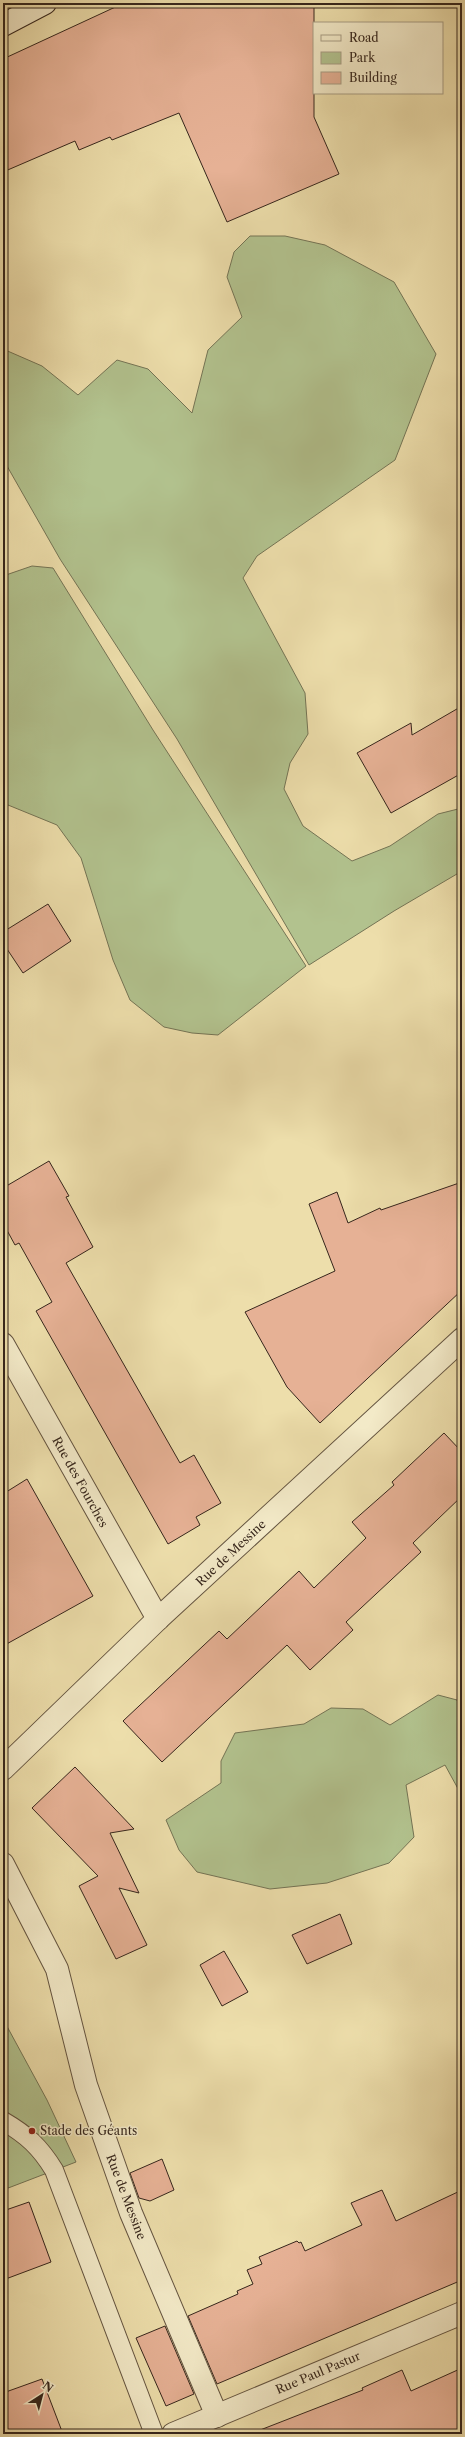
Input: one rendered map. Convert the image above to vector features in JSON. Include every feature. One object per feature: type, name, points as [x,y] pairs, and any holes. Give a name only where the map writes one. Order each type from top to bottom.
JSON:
[{"type":"street","points":[[3,25],[45,3]]},
{"type":"street","name":"Rue de Messine","points":[[3,1769],[158,1619],[462,1339]]},
{"type":"street","name":"Rue des Fourches","points":[[3,1344],[158,1619]]},
{"type":"street","name":"Rue de Messine","points":[[3,1864],[57,1969],[86,2085],[131,2213],[217,2416]]},
{"type":"street","name":"Rue Paul Pastur","points":[[173,2434],[462,2313]]},
{"type":"lane","points":[[3,2121],[20,2131],[41,2149],[54,2170],[154,2434]]},
{"type":"green space","points":[[250,236],[285,236],[325,245],[394,282],[436,354],[395,460],[257,556],[243,578],[305,693],[308,734],[290,763],[284,789],[303,826],[352,861],[390,846],[438,814],[462,808],[462,871],[394,911],[309,965],[177,739],[60,559],[3,459],[3,349],[42,366],[78,395],[117,360],[148,369],[192,413],[208,350],[242,317],[227,277],[234,252]]},
{"type":"green space","points":[[32,566],[53,568],[153,730],[306,966],[218,1035],[192,1033],[164,1027],[130,1000],[113,960],[81,858],[57,825],[8,805],[3,808],[3,576]]},
{"type":"green space","points":[[438,1695],[457,1700],[462,1711],[462,1796],[445,1765],[406,1785],[414,1837],[389,1863],[327,1883],[270,1889],[197,1872],[179,1850],[166,1820],[221,1783],[221,1761],[235,1733],[304,1724],[331,1708],[363,1709],[390,1725]]},
{"type":"green space","name":"Stade des Géants","points":[[3,2019],[47,2100],[76,2162],[3,2190]]},
{"type":"building","points":[[124,3],[314,3],[314,117],[339,174],[227,222],[179,113],[112,140],[110,137],[79,150],[75,141],[3,172],[3,59]]},
{"type":"building","points":[[462,706],[462,773],[391,813],[357,753],[411,723],[412,735]]},
{"type":"building","points":[[48,904],[71,941],[23,973],[3,943],[3,932]]},
{"type":"building","points":[[49,1161],[69,1196],[66,1197],[93,1247],[66,1263],[180,1463],[194,1455],[221,1503],[196,1517],[200,1525],[168,1544],[36,1311],[52,1302],[19,1243],[15,1245],[3,1223],[3,1188]]},
{"type":"building","points":[[462,1182],[462,1290],[320,1423],[287,1387],[245,1312],[335,1271],[309,1204],[337,1192],[348,1223],[380,1208],[381,1210]]},
{"type":"building","points":[[444,1433],[462,1452],[462,1496],[413,1543],[421,1552],[346,1622],[353,1630],[310,1670],[287,1645],[162,1762],[123,1721],[219,1631],[227,1639],[299,1571],[314,1588],[366,1538],[352,1522],[394,1485],[392,1482]]},
{"type":"building","points":[[27,1479],[93,1596],[3,1646],[3,1494]]},
{"type":"building","points":[[75,1767],[134,1829],[110,1833],[139,1893],[119,1888],[147,1945],[116,1959],[79,1886],[98,1876],[32,1808]]},
{"type":"building","points":[[340,1914],[352,1944],[307,1964],[292,1935]]},
{"type":"building","points":[[224,1951],[248,1992],[222,2006],[200,1965]]},
{"type":"building","points":[[162,2159],[174,2190],[150,2201],[139,2198],[130,2173]]},
{"type":"building","points":[[382,2190],[396,2221],[462,2190],[462,2280],[217,2384],[188,2316],[238,2294],[237,2291],[253,2284],[247,2270],[262,2264],[259,2257],[297,2241],[299,2243],[301,2242],[305,2251],[362,2225],[351,2203]]},
{"type":"building","points":[[29,2202],[51,2262],[3,2280],[3,2211]]},
{"type":"building","points":[[165,2326],[194,2394],[166,2406],[136,2338]]},
{"type":"building","points":[[462,2368],[462,2434],[255,2434],[255,2432],[363,2390],[362,2388],[402,2370],[411,2391]]},
{"type":"building","points":[[42,2379],[63,2434],[3,2434],[3,2393]]},
{"type":"place","name":"Stade des Géants","points":[[32,2131]]}]
